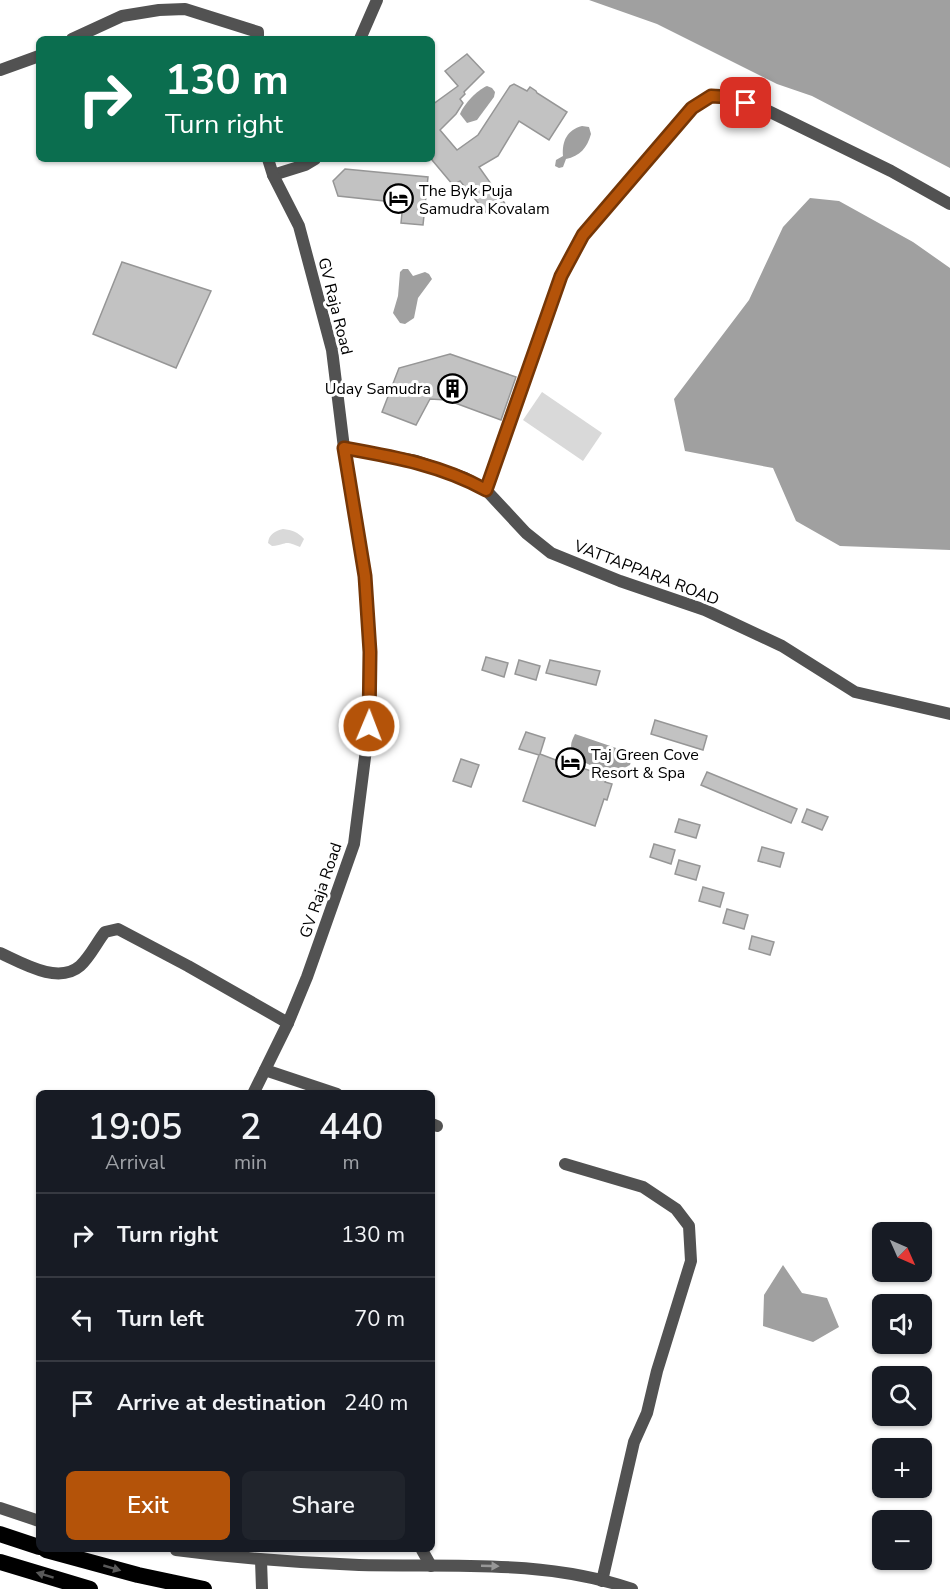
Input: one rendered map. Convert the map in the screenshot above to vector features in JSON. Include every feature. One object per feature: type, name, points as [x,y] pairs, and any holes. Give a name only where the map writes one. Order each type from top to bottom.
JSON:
[{"type":"highway","points":[[0,1534],[36,1546]]},
{"type":"highway","points":[[53,1552],[138,1575],[204,1589]]},
{"type":"highway","points":[[0,1562],[90,1589]]},
{"type":"street","points":[[361,36],[378,0]]},
{"type":"street","points":[[79,36],[122,16],[176,9],[207,15],[258,35]]},
{"type":"street","points":[[0,70],[36,57]]},
{"type":"street","points":[[486,490],[561,276],[583,235],[692,108],[711,96],[729,97],[762,108],[891,171],[950,204]]},
{"type":"street","name":"GV Raja Road","points":[[255,1090],[288,1023],[307,977],[354,844],[369,726],[370,652],[365,576],[344,448],[332,350],[299,226],[273,175],[269,162]]},
{"type":"street","points":[[273,175],[310,162]]},
{"type":"street","name":"VATTAPPARA ROAD","points":[[344,448],[416,461],[465,478],[486,490],[526,533],[551,553],[624,583],[705,610],[782,646],[855,692],[950,714]]},
{"type":"street","points":[[0,953],[55,974],[71,972],[82,964],[105,932],[118,929],[288,1023]]},
{"type":"street","points":[[265,1070],[325,1090]]},
{"type":"street","points":[[565,1164],[644,1187],[676,1209],[689,1226],[691,1261],[657,1371],[647,1413],[634,1442],[602,1581]]},
{"type":"street","points":[[0,1508],[36,1520]]},
{"type":"street","points":[[193,1552],[261,1560],[497,1566],[580,1575],[632,1589]]},
{"type":"street","points":[[423,1552],[431,1566]]},
{"type":"street","points":[[261,1560],[262,1589]]},
{"type":"shaded area","points":[[589,0],[950,0],[950,168],[812,96],[777,84],[657,24]]},
{"type":"shaded area","points":[[487,86],[495,92],[494,97],[477,120],[467,123],[460,114],[462,110],[475,94]]},
{"type":"shaded area","points":[[582,126],[589,127],[591,134],[585,147],[575,156],[566,159],[563,167],[555,166],[556,160],[563,156],[566,137],[573,130]]},
{"type":"shaded area","points":[[810,198],[839,201],[913,242],[950,268],[950,550],[840,546],[796,521],[773,468],[685,451],[674,399],[749,300],[783,227]]},
{"type":"shaded area","points":[[408,269],[413,276],[425,272],[432,279],[418,298],[414,318],[405,324],[400,323],[393,313],[398,296],[400,272]]},
{"type":"shaded area","points":[[542,392],[602,433],[583,461],[523,420]]},
{"type":"shaded area","points":[[283,529],[295,532],[304,539],[300,547],[288,543],[272,546],[268,543],[273,533]]},
{"type":"shaded area","points":[[575,734],[625,751],[625,756],[631,761],[630,765],[620,770],[611,770],[586,763],[576,756],[571,748]]},
{"type":"shaded area","points":[[783,1265],[802,1293],[827,1298],[839,1327],[813,1342],[763,1326],[764,1295]]},
{"type":"building","points":[[467,54],[484,72],[464,92],[465,94],[460,99],[463,103],[456,114],[440,130],[457,150],[478,135],[510,86],[514,84],[527,91],[530,87],[567,112],[549,140],[519,121],[498,156],[479,167],[506,205],[489,216],[460,181],[453,185],[434,162],[435,103],[458,86],[445,71]]},
{"type":"building","name":"The Byk Puja Samudra Kovalam","points":[[345,169],[428,177],[423,225],[401,223],[403,203],[338,196],[333,181]]},
{"type":"building","points":[[122,262],[211,291],[176,368],[93,334]]},
{"type":"building","name":"Uday Samudra","points":[[450,354],[516,377],[501,420],[447,400],[430,399],[416,425],[382,412],[399,368]]},
{"type":"building","points":[[486,657],[508,663],[504,677],[482,670]]},
{"type":"building","points":[[519,660],[540,666],[536,680],[515,674]]},
{"type":"building","points":[[550,660],[600,671],[596,685],[546,673]]},
{"type":"building","points":[[655,720],[707,736],[703,750],[651,734]]},
{"type":"building","points":[[526,732],[545,738],[540,754],[582,770],[582,768],[607,776],[605,782],[612,784],[595,826],[523,801],[539,755],[519,749]]},
{"type":"building","points":[[461,759],[479,765],[471,787],[453,781]]},
{"type":"building","points":[[707,772],[797,809],[791,823],[701,785]]},
{"type":"building","points":[[807,809],[828,817],[822,830],[802,822]]},
{"type":"building","points":[[679,819],[700,825],[696,838],[675,832]]},
{"type":"building","points":[[654,844],[675,850],[671,864],[650,857]]},
{"type":"building","points":[[762,847],[784,853],[780,867],[758,861]]},
{"type":"building","points":[[679,860],[700,866],[696,880],[675,874]]},
{"type":"building","points":[[703,887],[724,893],[720,907],[699,901]]},
{"type":"building","points":[[727,909],[748,915],[744,929],[723,923]]},
{"type":"building","points":[[752,936],[774,942],[770,955],[749,949]]},
{"type":"place","name":"The Byk Puja Samudra Kovalam","points":[[398,199]]},
{"type":"place","name":"Uday Samudra","points":[[452,388]]},
{"type":"place","name":"Taj Green Cove Resort & Spa","points":[[570,763]]},
{"type":"route","points":[[369,726],[370,652],[365,576],[344,448],[416,461],[465,478],[486,490],[492,467],[561,276],[583,235],[692,108],[711,96],[729,97],[746,103]]}]
